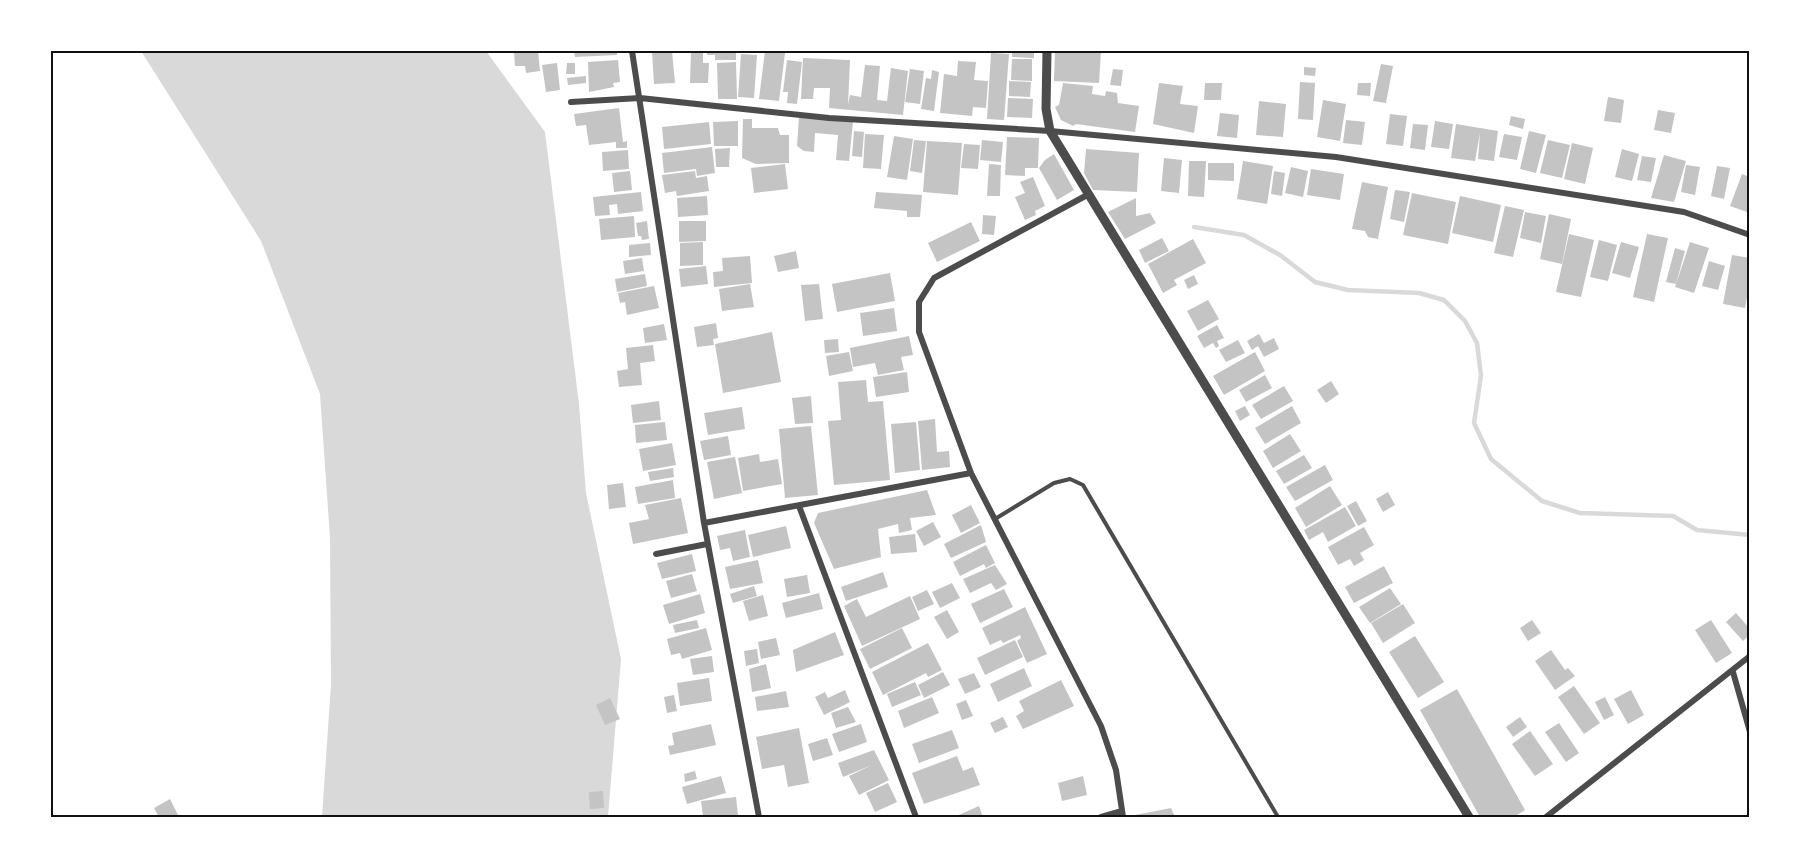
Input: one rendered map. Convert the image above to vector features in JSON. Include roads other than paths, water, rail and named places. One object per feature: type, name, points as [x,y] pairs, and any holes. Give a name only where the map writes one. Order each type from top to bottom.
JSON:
[{"type":"street","points":[[632,51],[704,523],[759,817]]},
{"type":"street","points":[[1047,51],[1046,108],[1050,131],[1469,817]]},
{"type":"street","points":[[571,102],[640,98],[829,118],[1050,131],[1336,157],[1684,212],[1750,235]]},
{"type":"street","points":[[1089,194],[934,278],[919,302],[919,332],[970,473],[1101,726],[1116,770],[1123,814],[1101,817]]},
{"type":"street","points":[[704,523],[799,507],[970,473]]},
{"type":"street","points":[[799,507],[916,817]]},
{"type":"street","points":[[656,554],[708,544]]},
{"type":"street","points":[[1546,817],[1733,672],[1750,656]]},
{"type":"street","points":[[1733,672],[1750,732]]},
{"type":"lane","points":[[994,519],[1054,483],[1070,479],[1083,485],[1278,817]]},
{"type":"waterway","points":[[1194,227],[1244,235],[1280,255],[1315,282],[1348,290],[1419,293],[1444,300],[1465,321],[1477,343],[1481,376],[1474,423],[1491,459],[1542,501],[1580,513],[1673,516],[1697,530],[1750,535]]}]
